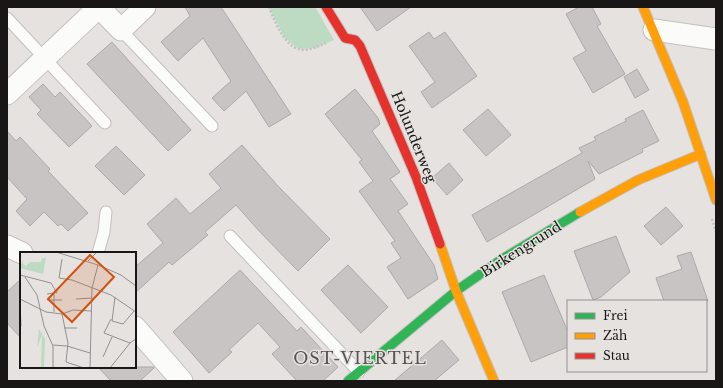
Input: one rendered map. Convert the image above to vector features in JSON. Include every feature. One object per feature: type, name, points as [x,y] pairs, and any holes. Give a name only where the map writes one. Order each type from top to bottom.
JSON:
[{"type":"street","points":[[7,94],[99,7],[122,30],[145,7]]},
{"type":"street","name":"Holunderweg","points":[[326,7],[345,38],[355,40],[360,46],[371,69],[416,177],[456,291],[494,381]]},
{"type":"street","points":[[643,7],[654,30],[701,154],[716,200]]},
{"type":"street","points":[[654,30],[716,40]]},
{"type":"street","name":"Birkengrund","points":[[348,381],[456,291],[502,259],[638,180],[701,154]]},
{"type":"street","points":[[7,246],[20,252]]},
{"type":"street","points":[[136,328],[182,381]]},
{"type":"lane","points":[[7,18],[105,123]]},
{"type":"lane","points":[[122,30],[212,126]]},
{"type":"lane","points":[[98,252],[104,232],[106,212]]},
{"type":"lane","points":[[230,236],[359,372]]},
{"type":"path","points":[[269,7],[285,38],[299,49],[316,48],[345,38]]},
{"type":"green space","points":[[269,7],[315,7],[334,40],[315,48],[299,49],[285,38]]},
{"type":"building","points":[[185,7],[221,7],[291,114],[269,127],[246,91],[224,111],[212,98],[231,81],[203,38],[178,61],[161,42],[190,16]]},
{"type":"building","points":[[360,7],[411,7],[377,31]]},
{"type":"building","points":[[579,7],[592,7],[601,24],[597,26],[625,74],[593,93],[573,58],[586,51],[566,14]]},
{"type":"building","points":[[429,32],[434,39],[445,32],[477,76],[432,108],[421,92],[435,82],[409,46]]},
{"type":"building","points":[[112,42],[191,130],[168,151],[87,64]]},
{"type":"building","points":[[637,69],[649,90],[635,98],[624,77]]},
{"type":"building","points":[[43,84],[55,97],[60,92],[92,126],[69,147],[37,114],[41,110],[29,97]]},
{"type":"building","points":[[355,89],[378,118],[380,124],[372,131],[400,172],[390,179],[408,204],[398,211],[434,265],[438,279],[408,299],[387,267],[401,258],[391,243],[395,241],[359,191],[373,181],[359,162],[362,160],[325,114]]},
{"type":"building","points":[[488,109],[511,135],[486,156],[463,130]]},
{"type":"building","points":[[643,110],[659,141],[642,149],[643,152],[599,174],[588,161],[595,179],[487,242],[472,215],[582,153],[579,148],[596,140],[594,137],[626,121],[625,119]]},
{"type":"building","points":[[7,131],[16,141],[20,137],[50,169],[48,171],[88,213],[68,231],[61,224],[58,226],[44,212],[30,226],[16,211],[27,199],[7,177]]},
{"type":"building","points":[[242,145],[277,185],[330,239],[298,271],[236,205],[205,232],[208,235],[172,265],[169,262],[136,292],[136,266],[163,243],[147,224],[176,198],[190,214],[221,188],[209,174]]},
{"type":"building","points":[[116,146],[145,175],[124,195],[95,166]]},
{"type":"building","points":[[449,163],[463,180],[447,195],[432,178]]},
{"type":"building","points":[[666,207],[683,226],[661,245],[644,226]]},
{"type":"building","points":[[616,236],[630,272],[601,297],[593,300],[574,251]]},
{"type":"building","points":[[691,252],[708,301],[664,300],[656,278],[682,269],[677,256]]},
{"type":"building","points":[[348,265],[388,307],[361,333],[321,290]]},
{"type":"building","points":[[240,270],[297,331],[301,327],[338,367],[323,381],[297,381],[272,354],[280,347],[258,323],[229,350],[232,352],[209,373],[173,332]]},
{"type":"building","points":[[544,275],[567,330],[567,347],[531,362],[502,292]]},
{"type":"building","points":[[20,280],[20,337],[7,323],[7,292]]},
{"type":"building","points":[[442,340],[459,360],[434,381],[394,381]]},
{"type":"building","points":[[154,367],[140,381],[111,381],[99,368]]},
{"type":"traffic: fast","points":[[348,381],[456,291],[502,259],[580,212]]},
{"type":"traffic: slow","points":[[643,7],[683,102],[716,200]]},
{"type":"traffic: slow","points":[[580,212],[638,180],[701,154]]},
{"type":"traffic: slow","points":[[440,244],[456,291],[494,381]]},
{"type":"traffic: jam","points":[[326,7],[345,38],[355,40],[360,46],[416,177],[440,244]]},
{"type":"district","name":"OST-VIERTEL","points":[[360,358]]}]
